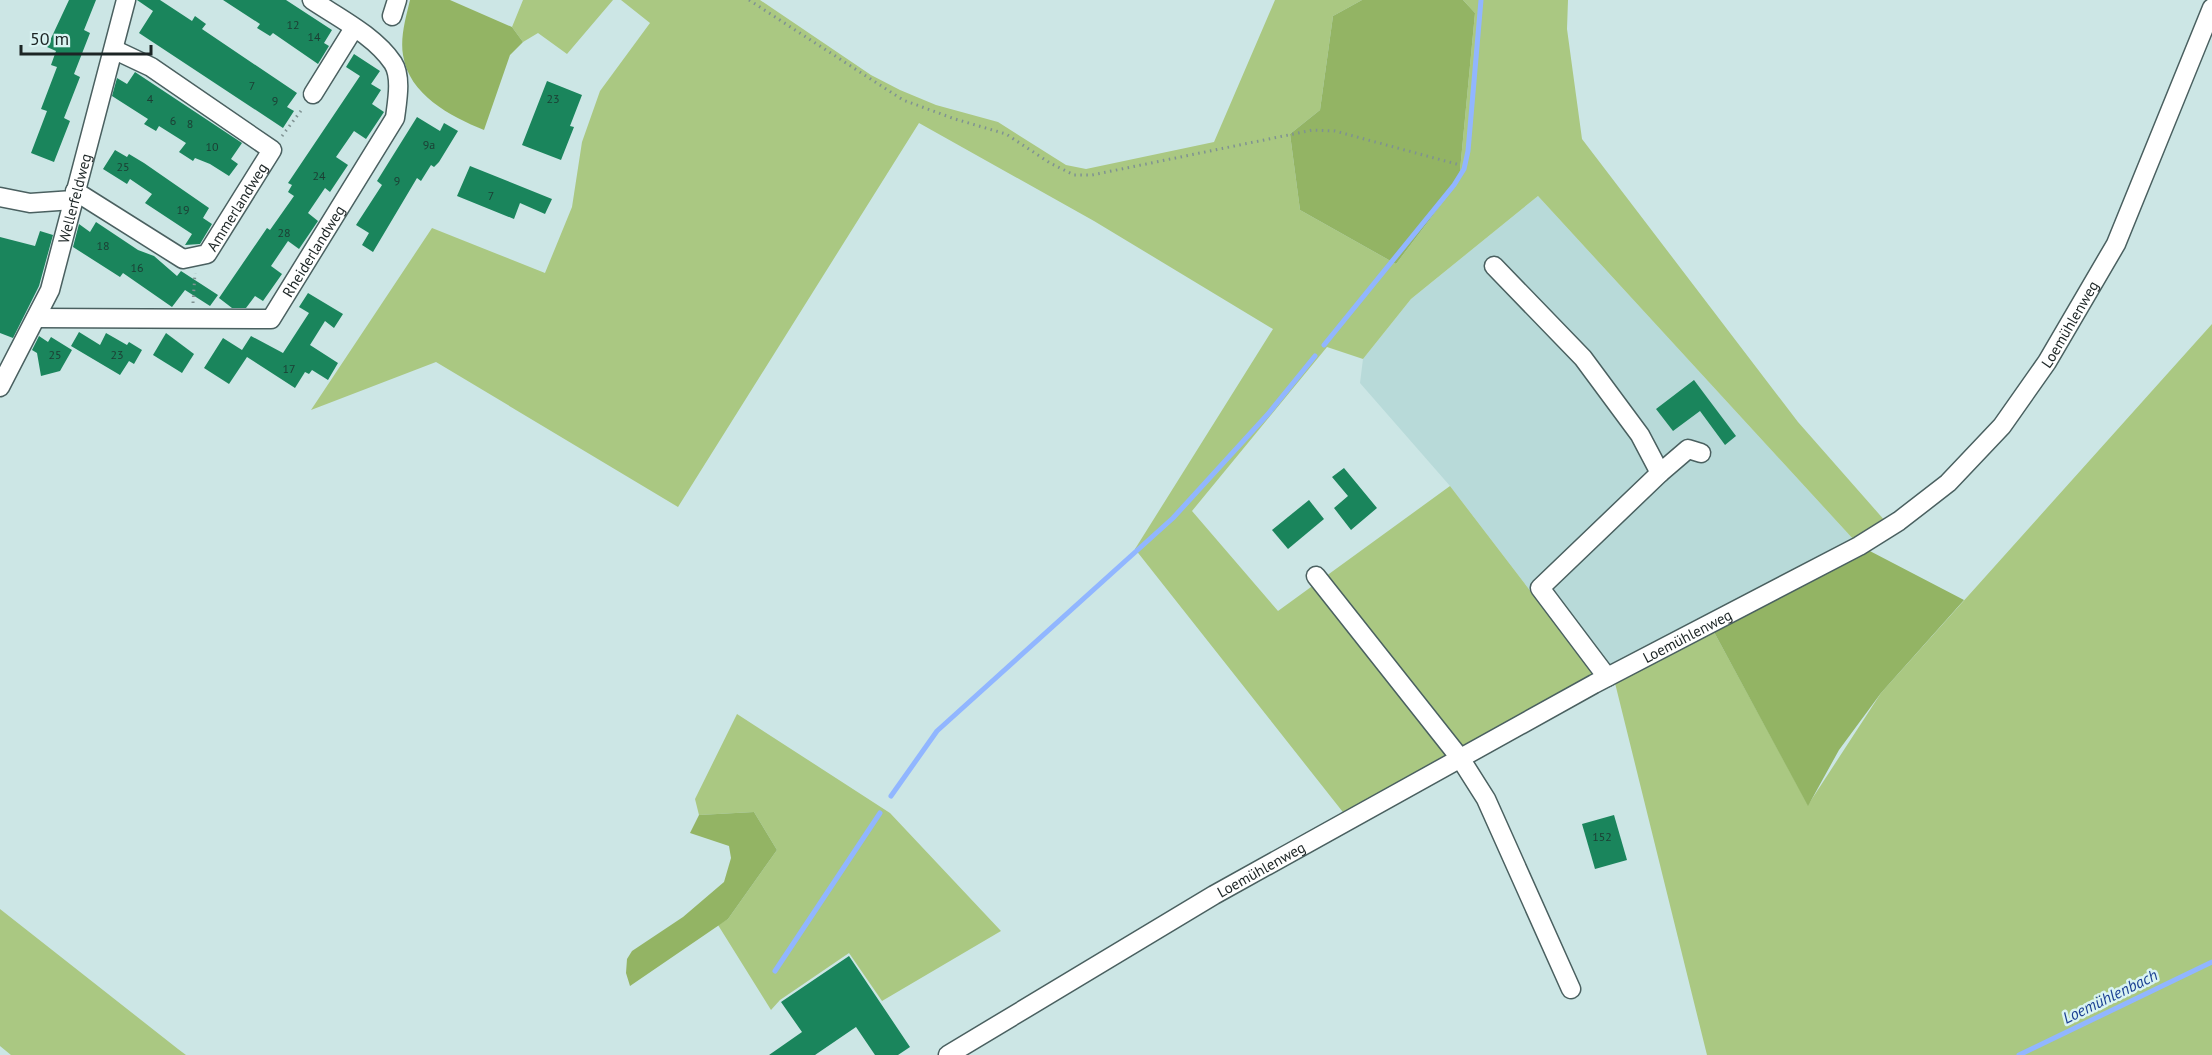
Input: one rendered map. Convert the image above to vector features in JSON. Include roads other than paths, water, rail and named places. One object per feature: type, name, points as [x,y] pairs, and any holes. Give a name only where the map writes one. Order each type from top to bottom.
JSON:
[{"type":"street","name":"Wellerfeldweg","points":[[0,387],[50,290],[115,50],[126,0]]},
{"type":"street","name":"Rheiderlandweg","points":[[36,318],[271,319],[395,118],[399,94],[394,64],[371,40],[312,0]]},
{"type":"street","name":"Loemühlenweg","points":[[948,1055],[1214,895],[1607,677],[1859,546],[1899,521],[1948,483],[2002,426],[2047,362],[2116,244],[2212,8]]},
{"type":"street","points":[[313,94],[354,28]]},
{"type":"street","name":"Ammerlandweg","points":[[74,195],[183,259],[207,254],[272,150],[151,67],[115,50]]},
{"type":"street","points":[[0,197],[30,203],[74,195]]},
{"type":"street","points":[[1494,266],[1583,358],[1640,435],[1660,473]]},
{"type":"street","points":[[1607,677],[1540,588],[1688,449],[1701,453]]},
{"type":"street","points":[[1316,576],[1460,758],[1486,799],[1571,989]]},
{"type":"waterway","points":[[1324,345],[1454,185],[1464,169],[1468,151],[1481,0]]},
{"type":"waterway","points":[[891,796],[937,731],[1173,518],[1268,414],[1315,356]]},
{"type":"waterway","points":[[775,971],[880,813]]},
{"type":"waterway","name":"Loemühlenbach","points":[[2019,1055],[2212,962]]}]
